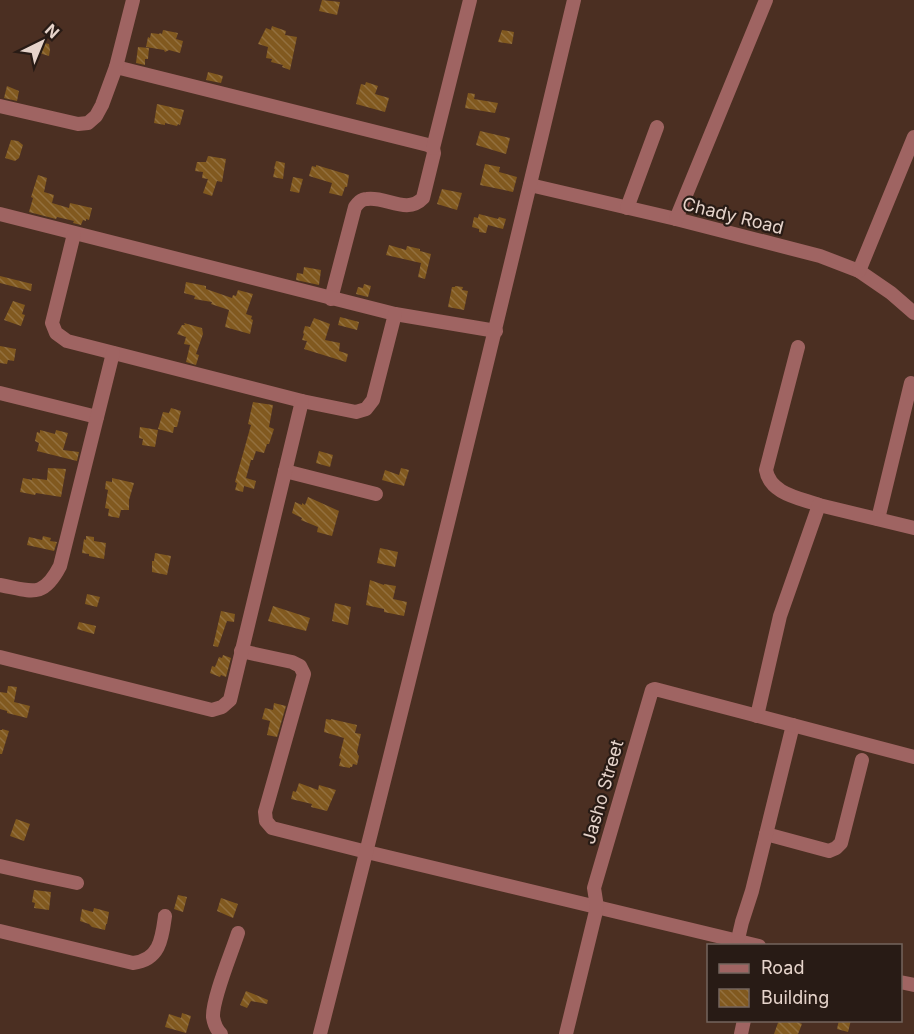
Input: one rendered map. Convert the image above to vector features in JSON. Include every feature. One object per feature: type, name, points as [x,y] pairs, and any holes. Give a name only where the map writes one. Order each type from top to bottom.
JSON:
[{"type":"street","points":[[0,106],[78,124],[88,123],[96,116],[102,105],[116,67],[133,0]]},
{"type":"street","points":[[331,299],[354,207],[360,201],[368,198],[410,206],[423,198],[434,153],[433,148],[471,0]]},
{"type":"street","points":[[320,1034],[496,331],[574,0]]},
{"type":"street","points":[[675,219],[766,0]]},
{"type":"street","points":[[116,67],[433,148]]},
{"type":"street","points":[[627,208],[657,127]]},
{"type":"street","points":[[859,271],[914,137]]},
{"type":"street","name":"Chady Road","points":[[530,185],[820,256],[859,271],[891,293],[914,313]]},
{"type":"street","points":[[0,214],[331,299],[395,314],[496,331]]},
{"type":"street","points":[[74,234],[52,323],[56,333],[67,341],[302,401],[356,412],[366,409],[373,400],[395,314]]},
{"type":"street","points":[[798,347],[766,470],[772,484],[782,492],[819,505],[914,528]]},
{"type":"street","points":[[0,585],[33,591],[45,587],[54,579],[60,566],[113,353]]},
{"type":"street","points":[[878,519],[911,383]]},
{"type":"street","points":[[0,393],[97,417]]},
{"type":"street","points":[[0,657],[212,710],[222,707],[230,700],[302,401]]},
{"type":"street","points":[[285,471],[376,494]]},
{"type":"street","points":[[819,505],[780,616],[758,716],[914,757]]},
{"type":"street","points":[[242,651],[292,662],[300,666],[304,674],[266,812],[266,821],[272,828],[756,944]]},
{"type":"street","name":"Jasho Street","points":[[566,1034],[597,907],[594,888],[651,693],[655,689],[758,716]]},
{"type":"street","points":[[738,939],[793,725]]},
{"type":"street","points":[[766,834],[829,851],[836,848],[841,843],[862,760]]},
{"type":"street","points":[[0,866],[77,882]]},
{"type":"street","points":[[0,931],[133,963],[142,962],[150,957],[161,940],[165,916]]},
{"type":"street","points":[[221,1034],[217,1030],[213,1017],[216,997],[238,933]]},
{"type":"building","points":[[322,0],[340,2],[337,15],[319,11]]},
{"type":"building","points":[[272,26],[286,31],[285,35],[297,37],[290,70],[266,58],[268,47],[258,44],[266,28],[271,30]]},
{"type":"building","points":[[163,30],[178,33],[176,39],[183,41],[180,53],[146,47],[151,33],[162,34]]},
{"type":"building","points":[[502,30],[514,32],[512,44],[498,42]]},
{"type":"building","points":[[40,42],[49,44],[49,56],[39,53]]},
{"type":"building","points":[[138,47],[149,48],[145,65],[136,63]]},
{"type":"building","points":[[208,72],[223,76],[221,83],[206,80]]},
{"type":"building","points":[[366,82],[378,86],[375,94],[389,98],[385,112],[356,104],[361,84],[365,85]]},
{"type":"building","points":[[7,86],[19,91],[17,101],[4,98]]},
{"type":"building","points":[[468,93],[475,94],[474,99],[498,103],[495,113],[465,108]]},
{"type":"building","points":[[157,104],[184,110],[180,125],[154,123]]},
{"type":"building","points":[[480,131],[510,138],[506,154],[476,145]]},
{"type":"building","points":[[11,140],[23,145],[19,158],[15,161],[5,158]]},
{"type":"building","points":[[208,156],[226,159],[222,182],[217,181],[212,196],[203,193],[208,179],[202,178],[203,172],[195,171],[197,162],[206,162]]},
{"type":"building","points":[[276,161],[285,163],[283,179],[273,177]]},
{"type":"building","points":[[485,164],[500,167],[499,172],[517,177],[513,192],[480,185]]},
{"type":"building","points":[[316,165],[349,175],[347,187],[342,196],[329,193],[332,183],[309,176],[312,166],[316,167]]},
{"type":"building","points":[[38,175],[47,178],[44,192],[54,195],[52,203],[69,208],[70,203],[92,208],[89,220],[83,220],[81,225],[73,223],[74,221],[29,212]]},
{"type":"building","points":[[293,177],[303,179],[299,193],[290,191]]},
{"type":"building","points":[[442,189],[462,193],[457,210],[437,204]]},
{"type":"building","points":[[479,214],[506,219],[503,229],[488,225],[486,233],[479,232],[479,229],[472,227],[474,217],[478,218]]},
{"type":"building","points":[[389,245],[406,250],[407,246],[431,254],[425,279],[418,277],[421,263],[386,255]]},
{"type":"building","points":[[304,267],[321,270],[319,285],[296,280],[297,273],[303,274]]},
{"type":"building","points":[[0,276],[32,284],[31,291],[0,283]]},
{"type":"building","points":[[186,282],[206,286],[206,289],[232,298],[233,295],[236,296],[238,290],[253,294],[246,314],[252,316],[253,320],[250,334],[225,327],[229,310],[211,304],[212,302],[194,299],[195,296],[184,293]]},
{"type":"building","points":[[364,284],[371,286],[368,297],[356,294],[358,287],[363,288]]},
{"type":"building","points":[[452,287],[463,287],[462,290],[468,291],[464,310],[448,307]]},
{"type":"building","points":[[13,301],[25,305],[22,314],[25,315],[21,326],[4,320]]},
{"type":"building","points":[[340,317],[359,322],[357,330],[338,325]]},
{"type":"building","points":[[314,318],[330,324],[325,340],[340,343],[339,351],[348,354],[346,362],[304,349],[307,341],[302,340],[305,326],[310,327]]},
{"type":"building","points":[[184,323],[202,328],[203,334],[196,354],[199,355],[196,365],[186,362],[190,345],[184,344],[186,337],[177,334],[182,325],[185,325]]},
{"type":"building","points":[[0,346],[16,349],[14,361],[8,360],[7,364],[0,363]]},
{"type":"building","points":[[253,402],[273,405],[269,427],[274,429],[264,453],[256,451],[251,460],[246,478],[256,481],[254,489],[244,486],[243,492],[235,490],[237,483],[235,482],[251,425],[248,424]]},
{"type":"building","points":[[171,408],[181,411],[173,433],[158,429],[163,412],[169,413]]},
{"type":"building","points":[[140,427],[158,430],[155,447],[142,445],[143,439],[139,438]]},
{"type":"building","points":[[40,430],[55,434],[56,430],[68,433],[63,450],[79,452],[77,461],[37,451],[39,443],[35,441],[37,432],[40,433]]},
{"type":"building","points":[[319,451],[333,455],[330,467],[316,463]]},
{"type":"building","points":[[48,468],[66,469],[61,497],[20,492],[23,478],[47,480]]},
{"type":"building","points":[[401,468],[409,470],[404,486],[382,480],[385,470],[399,475]]},
{"type":"building","points":[[112,478],[134,483],[129,500],[129,510],[121,510],[119,518],[108,516],[109,509],[105,508],[108,490],[105,489],[106,481],[112,482]]},
{"type":"building","points":[[308,497],[339,511],[332,536],[317,532],[318,527],[301,520],[302,518],[292,513],[295,502],[305,505]]},
{"type":"building","points":[[43,536],[51,538],[50,541],[57,542],[54,551],[27,545],[29,537],[42,540]]},
{"type":"building","points":[[86,536],[94,537],[94,541],[106,543],[104,559],[82,553]]},
{"type":"building","points":[[380,548],[398,552],[395,567],[377,563]]},
{"type":"building","points":[[155,553],[171,556],[167,575],[152,572]]},
{"type":"building","points":[[370,580],[396,586],[393,599],[407,602],[404,616],[366,605]]},
{"type":"building","points":[[87,594],[100,597],[97,607],[85,604]]},
{"type":"building","points":[[335,603],[351,607],[348,625],[332,621]]},
{"type":"building","points":[[273,606],[310,618],[306,631],[268,621]]},
{"type":"building","points":[[221,611],[235,614],[234,622],[227,621],[218,647],[213,646]]},
{"type":"building","points":[[79,622],[96,626],[94,634],[77,629]]},
{"type":"building","points":[[223,655],[231,658],[226,677],[210,673],[212,666],[215,667],[219,657],[222,658]]},
{"type":"building","points":[[8,686],[17,687],[14,702],[30,706],[27,718],[0,709],[0,692],[7,693]]},
{"type":"building","points":[[274,703],[286,706],[277,737],[267,735],[270,721],[262,719],[265,708],[273,710]]},
{"type":"building","points":[[326,719],[357,725],[355,733],[361,734],[357,765],[353,764],[350,768],[339,766],[344,738],[324,732]]},
{"type":"building","points":[[0,730],[9,731],[2,754],[0,754]]},
{"type":"building","points":[[299,783],[318,790],[319,785],[336,790],[327,811],[311,807],[312,804],[291,799]]},
{"type":"building","points":[[16,819],[30,824],[24,841],[10,836]]},
{"type":"building","points":[[34,890],[51,892],[49,910],[34,908],[35,903],[32,902]]},
{"type":"building","points":[[178,895],[187,897],[183,912],[174,909]]},
{"type":"building","points":[[221,898],[238,904],[233,918],[217,911]]},
{"type":"building","points":[[94,908],[109,912],[105,930],[80,921],[82,909],[93,912]]},
{"type":"building","points":[[246,991],[268,1000],[267,1004],[251,1001],[247,1008],[240,1005]]},
{"type":"building","points":[[182,1013],[191,1016],[186,1033],[165,1027],[169,1014],[181,1018]]},
{"type":"building","points":[[778,1022],[802,1024],[798,1034],[774,1034]]},
{"type":"building","points":[[839,1022],[850,1022],[848,1032],[837,1029]]}]
